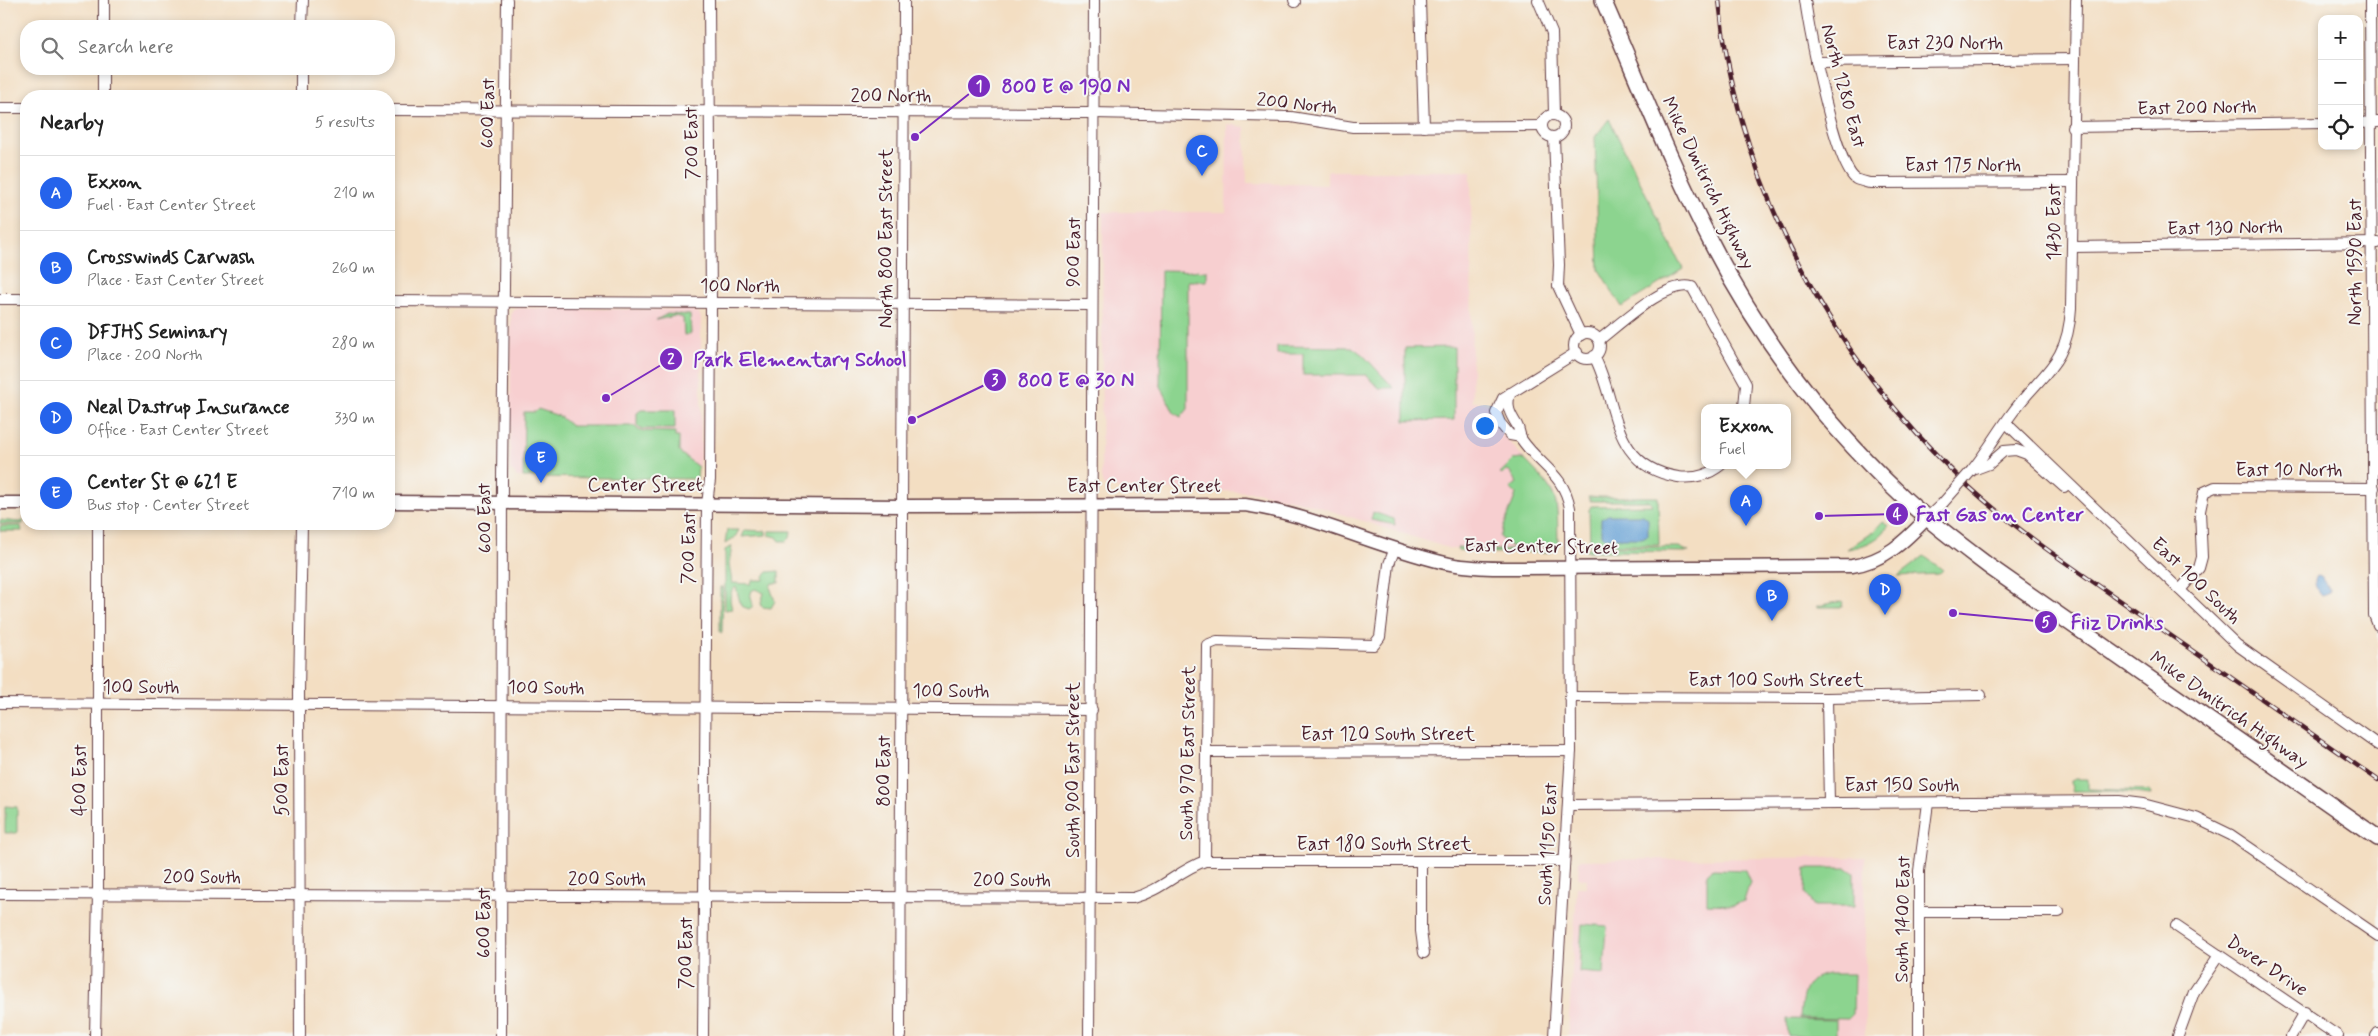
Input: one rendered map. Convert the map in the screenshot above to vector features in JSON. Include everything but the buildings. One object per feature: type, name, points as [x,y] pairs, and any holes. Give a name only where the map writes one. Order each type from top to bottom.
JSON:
[{"type":"highway","name":"Mike Dmitrich Highway","points":[[1603,0],[1692,205],[1713,247],[1746,304],[1788,365],[1828,417],[1874,468],[1927,518],[2022,590],[2378,838]]},
{"type":"main road","name":"Center Street","points":[[395,502],[902,506]]},
{"type":"main road","points":[[0,503],[20,503]]},
{"type":"main road","name":"East Center Street","points":[[902,506],[1091,504],[1253,506],[1300,517],[1440,562],[1473,567],[1852,566],[1867,564],[1888,555],[1927,518]]},
{"type":"street","points":[[104,0],[104,20]]},
{"type":"street","points":[[302,20],[303,0]]},
{"type":"street","name":"600 East","points":[[501,1036],[503,302],[507,0]]},
{"type":"street","name":"700 East","points":[[703,1036],[707,504],[710,480],[709,0]]},
{"type":"street","name":"North 800 East Street","points":[[902,506],[904,0]]},
{"type":"street","name":"900 East","points":[[1091,504],[1094,0]]},
{"type":"street","points":[[1420,0],[1424,127]]},
{"type":"street","points":[[1538,0],[1552,33],[1554,114]]},
{"type":"street","name":"North 1280 East","points":[[1805,0],[1816,62],[1826,102],[1846,165],[1855,178]]},
{"type":"street","name":"1430 East","points":[[2006,422],[2052,366],[2064,348],[2070,326],[2072,127],[2076,0]]},
{"type":"street","name":"North 1590 East","points":[[2370,0],[2375,123],[2376,243],[2374,615],[2378,625]]},
{"type":"street","name":"East 230 North","points":[[1816,62],[2075,59]]},
{"type":"street","points":[[103,75],[103,90]]},
{"type":"street","points":[[301,75],[301,90]]},
{"type":"street","points":[[0,108],[20,108]]},
{"type":"street","name":"200 North","points":[[395,110],[904,114],[1093,113],[1291,117],[1353,128],[1542,126]]},
{"type":"street","points":[[1554,114],[1561,117],[1564,131],[1554,137],[1547,135],[1542,126],[1547,116],[1554,114]]},
{"type":"street","name":"East 200 North","points":[[2072,127],[2318,123]]},
{"type":"street","points":[[1554,137],[1560,265],[1558,286],[1581,334]]},
{"type":"street","name":"East 175 North","points":[[1855,178],[1870,183],[2072,182]]},
{"type":"street","name":"East 130 North","points":[[2072,247],[2376,243]]},
{"type":"street","points":[[1599,340],[1668,289],[1683,284],[1692,287],[1708,312],[1746,384],[1744,404]]},
{"type":"street","points":[[0,299],[20,299]]},
{"type":"street","name":"100 North","points":[[395,301],[1091,305]]},
{"type":"street","points":[[1581,334],[1593,334],[1599,340],[1600,348],[1594,356],[1583,358],[1577,352],[1576,341],[1581,334]]},
{"type":"street","name":"South 1150 East","points":[[1554,1036],[1571,751],[1570,508],[1565,488],[1521,437],[1518,426],[1508,412],[1507,402],[1510,393],[1577,352]]},
{"type":"street","points":[[1594,356],[1602,373],[1618,431],[1626,445],[1646,465],[1665,475],[1684,478],[1713,472],[1716,469]]},
{"type":"street","name":"East Center Street","points":[[1927,518],[1972,470],[1985,462],[2006,422]]},
{"type":"street","name":"East 100 South","points":[[2006,422],[2237,645],[2378,745]]},
{"type":"street","points":[[1985,462],[2004,451],[2023,452],[2088,508],[2102,515]]},
{"type":"street","name":"East 10 North","points":[[2180,590],[2199,568],[2202,557],[2200,511],[2204,492],[2215,487],[2374,488]]},
{"type":"street","name":"South 900 East Street","points":[[1089,1036],[1092,710],[1091,504]]},
{"type":"street","name":"800 East","points":[[900,1036],[902,506]]},
{"type":"street","name":"400 East","points":[[95,1036],[98,894],[98,530]]},
{"type":"street","name":"500 East","points":[[300,1036],[299,706],[302,530]]},
{"type":"street","name":"South 970 East Street","points":[[1205,860],[1207,646],[1217,641],[1364,646],[1377,643],[1380,637],[1389,564],[1395,548]]},
{"type":"street","name":"East 100 South Street","points":[[1570,697],[1827,698],[1982,695]]},
{"type":"street","points":[[1827,698],[1829,802]]},
{"type":"street","name":"100 South","points":[[0,703],[1092,710]]},
{"type":"street","name":"East 120 South Street","points":[[1206,752],[1571,751]]},
{"type":"street","name":"East 150 South","points":[[1568,805],[1829,802],[2135,803],[2196,818],[2231,835],[2378,936]]},
{"type":"street","name":"South 1400 East","points":[[1919,1036],[1919,871],[1928,802]]},
{"type":"street","name":"200 South","points":[[0,894],[1090,898],[1141,896],[1162,886],[1189,866],[1205,860]]},
{"type":"street","name":"East 180 South Street","points":[[1205,860],[1564,861]]},
{"type":"street","points":[[1421,861],[1421,932],[1424,953]]},
{"type":"street","points":[[1919,912],[2059,912]]},
{"type":"street","name":"Dover Drive","points":[[2176,926],[2338,1036]]},
{"type":"street","points":[[2178,1036],[2194,992],[2219,954]]},
{"type":"street","points":[[2291,1036],[2305,1012]]},
{"type":"shaded area","points":[[1227,124],[1245,127],[1247,183],[1327,185],[1327,171],[1471,171],[1472,402],[1483,402],[1494,408],[1497,428],[1553,490],[1558,507],[1558,545],[1554,551],[1549,553],[1483,553],[1448,548],[1303,502],[1256,492],[1109,488],[1103,485],[1101,477],[1103,212],[1226,212]]},
{"type":"shaded area","points":[[513,309],[691,310],[699,313],[701,318],[701,448],[697,479],[517,477],[510,469],[511,314]]},
{"type":"shaded area","points":[[1865,857],[1865,1036],[1568,1036],[1577,887],[1586,887],[1587,879],[1578,878],[1579,860]]},
{"type":"green space","points":[[1609,119],[1683,269],[1622,307],[1599,270],[1595,137]]},
{"type":"green space","points":[[1161,270],[1207,271],[1207,281],[1188,281],[1188,409],[1181,417],[1174,413],[1160,384]]},
{"type":"green space","points":[[667,314],[690,315],[691,334],[684,335],[683,318],[675,316],[656,320]]},
{"type":"green space","points":[[1277,346],[1352,347],[1363,355],[1394,388],[1379,388],[1367,375],[1303,375],[1303,354],[1277,354]]},
{"type":"green space","points":[[1454,347],[1454,420],[1405,421],[1405,348]]},
{"type":"green space","points":[[538,409],[559,416],[571,426],[634,426],[640,431],[675,432],[675,437],[679,437],[679,452],[698,467],[697,479],[523,477],[524,412],[535,412]]},
{"type":"green space","points":[[641,410],[675,410],[675,429],[641,429],[637,426],[637,413]]},
{"type":"green space","points":[[1521,458],[1545,481],[1554,497],[1558,545],[1511,547],[1500,537],[1516,494],[1510,488],[1517,483],[1508,470],[1502,474],[1500,473],[1514,459]]},
{"type":"green space","points":[[1588,497],[1658,497],[1659,545],[1590,545],[1589,510],[1591,506],[1652,505],[1650,501],[1590,501]]},
{"type":"green space","points":[[1373,512],[1394,519],[1395,525],[1371,520]]},
{"type":"green space","points":[[0,520],[20,522],[20,524],[0,524]]},
{"type":"green space","points":[[1883,521],[1888,526],[1876,539],[1865,545],[1847,549],[1874,531]]},
{"type":"green space","points":[[0,526],[20,526],[22,531],[0,531]]},
{"type":"green space","points":[[727,530],[739,530],[735,537],[725,544]]},
{"type":"green space","points":[[745,530],[766,531],[766,535],[742,537]]},
{"type":"green space","points":[[769,531],[791,531],[790,538],[787,541],[780,541],[777,537],[769,535]]},
{"type":"green space","points":[[732,546],[729,564],[732,583],[751,584],[752,580],[764,580],[764,576],[768,572],[779,571],[779,583],[772,583],[770,587],[775,601],[771,608],[762,607],[761,603],[764,593],[755,589],[750,592],[753,606],[749,609],[741,606],[736,587],[731,594],[732,609],[725,610],[725,550]]},
{"type":"green space","points":[[1458,547],[1483,550],[1550,550],[1551,552],[1483,553],[1457,550]]},
{"type":"green space","points":[[1589,547],[1679,547],[1689,552],[1585,551]]},
{"type":"green space","points":[[1924,556],[1943,570],[1939,574],[1898,576]]},
{"type":"green space","points":[[720,587],[723,587],[722,633],[720,632]]},
{"type":"green space","points":[[1843,601],[1842,607],[1816,607],[1817,606]]},
{"type":"green space","points":[[2088,779],[2088,789],[2150,791],[2151,795],[2115,791],[2072,791],[2071,781]]},
{"type":"green space","points":[[5,806],[17,807],[17,833],[5,833]]},
{"type":"green space","points":[[1806,868],[1847,868],[1854,873],[1854,906],[1814,906],[1805,894]]},
{"type":"green space","points":[[1713,869],[1745,870],[1750,882],[1744,901],[1734,905],[1707,904],[1707,874]]},
{"type":"green space","points":[[1582,924],[1607,926],[1604,974],[1579,972]]},
{"type":"green space","points":[[1828,974],[1854,974],[1853,1014],[1848,1019],[1800,1018],[1805,989],[1813,979]]},
{"type":"green space","points":[[1787,1019],[1836,1020],[1836,1036],[1788,1036]]},
{"type":"water","points":[[1608,515],[1643,515],[1648,519],[1648,535],[1642,538],[1606,538],[1601,535],[1601,519]]},
{"type":"water","points":[[2317,576],[2322,577],[2331,591],[2328,594],[2322,596],[2317,589],[2315,581]]},
{"type":"railway","points":[[1719,0],[1729,69],[1746,136],[1770,201],[1799,264],[1834,324],[1873,381],[1918,435],[1966,484],[2006,519],[2071,567],[2378,780]]},
{"type":"place","name":"800 E @ 190 N","points":[[915,137]]},
{"type":"place","name":"DFJHS Seminary","points":[[1202,176]]},
{"type":"place","name":"Park Elementary School","points":[[606,398]]},
{"type":"place","name":"800 E @ 30 N","points":[[912,420]]},
{"type":"place","name":"Center St @ 621 E","points":[[541,483]]},
{"type":"place","name":"Fast Gas on Center","points":[[1819,516]]},
{"type":"place","name":"Exxon","points":[[1746,526]]},
{"type":"place","name":"Fiiz Drinks","points":[[1953,613]]},
{"type":"place","name":"Neal Dastrup Insurance","points":[[1885,615]]},
{"type":"place","name":"Crosswinds Carwash","points":[[1772,621]]}]
